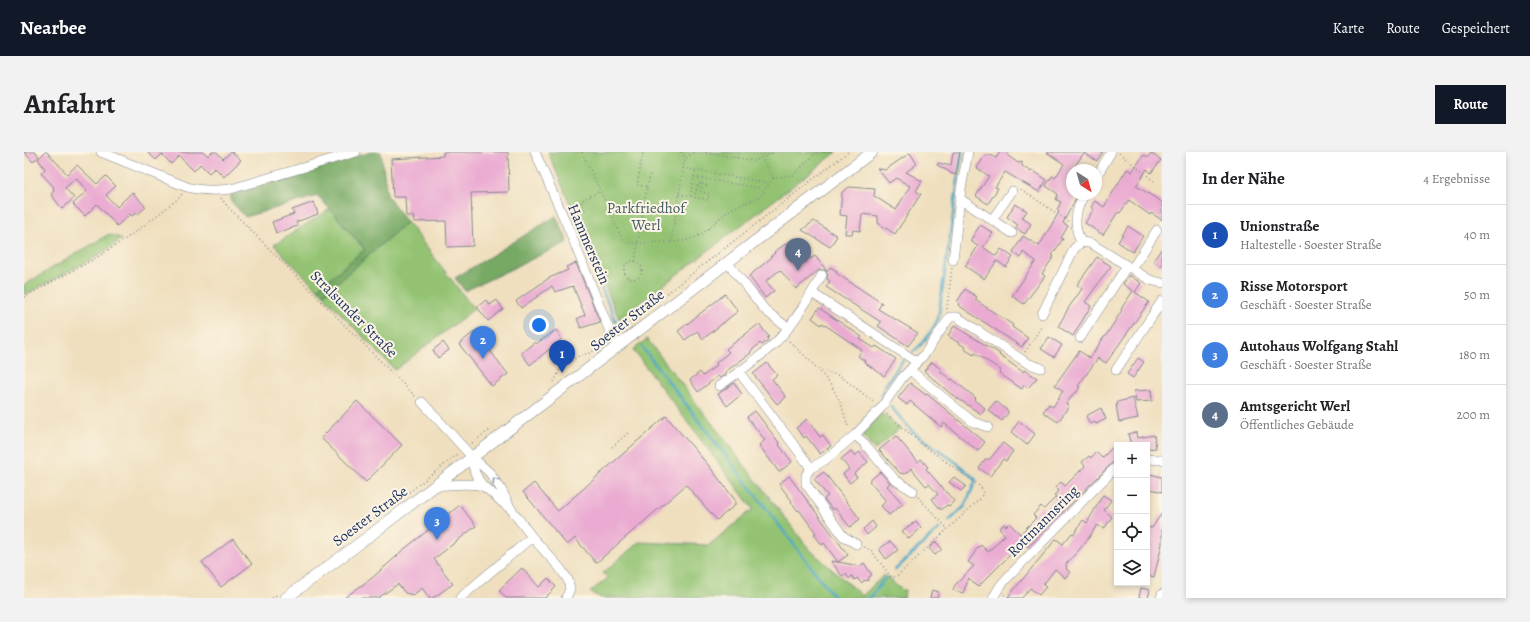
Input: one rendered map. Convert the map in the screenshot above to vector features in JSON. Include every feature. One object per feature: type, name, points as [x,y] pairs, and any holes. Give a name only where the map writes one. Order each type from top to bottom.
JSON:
[{"type":"main road","name":"Soester Straße","points":[[282,596],[364,540],[434,486],[469,453],[615,341],[727,262],[872,152]]},
{"type":"street","points":[[101,152],[187,188],[216,191],[231,189],[356,152]]},
{"type":"street","name":"Hammerstein","points":[[535,152],[615,341]]},
{"type":"street","points":[[953,260],[960,199],[968,152]]},
{"type":"street","points":[[1102,167],[1111,152]]},
{"type":"street","points":[[992,220],[1012,191]]},
{"type":"street","points":[[960,199],[1012,233]]},
{"type":"street","points":[[1081,242],[1076,226],[1076,214],[1082,200]]},
{"type":"street","points":[[1080,338],[1157,230]]},
{"type":"street","points":[[1042,314],[1074,249],[1081,242],[1088,242],[1092,244],[1150,280],[1162,283]]},
{"type":"street","points":[[727,262],[765,310],[786,332]]},
{"type":"street","points":[[719,386],[775,344],[786,332],[822,275]]},
{"type":"street","points":[[812,292],[917,362]]},
{"type":"street","points":[[1116,370],[1162,301]]},
{"type":"street","points":[[856,544],[844,536],[806,484],[806,475],[812,468],[825,460],[855,435],[880,408],[924,355],[950,317],[956,317],[1027,363],[1041,368]]},
{"type":"street","points":[[910,370],[973,422],[988,427]]},
{"type":"street","points":[[739,372],[812,468]]},
{"type":"street","points":[[422,402],[495,480],[511,509],[532,537],[560,568],[568,580],[570,589],[566,598]]},
{"type":"street","points":[[855,435],[864,443],[895,480],[913,491]]},
{"type":"street","points":[[469,453],[475,476],[498,501],[511,509]]},
{"type":"street","points":[[1150,459],[1162,460]]},
{"type":"street","name":"Rottmannsring","points":[[994,598],[1000,586],[1008,577],[1114,469]]},
{"type":"street","points":[[434,486],[456,484],[483,486]]},
{"type":"street","points":[[460,598],[532,537]]},
{"type":"street","points":[[1161,598],[1162,594]]},
{"type":"path","points":[[582,152],[622,238],[627,243],[683,242],[696,237],[706,231],[727,212],[760,197],[773,178],[793,175],[818,152]]},
{"type":"path","points":[[643,152],[637,185],[647,187]]},
{"type":"path","points":[[671,242],[685,158],[681,152]]},
{"type":"path","points":[[685,158],[695,152]]},
{"type":"path","points":[[706,152],[754,161],[775,152]]},
{"type":"path","points":[[737,158],[739,152]]},
{"type":"path","points":[[549,385],[555,381],[560,369],[580,355],[591,353],[615,341],[848,152]]},
{"type":"path","points":[[1117,152],[1154,181]]},
{"type":"path","points":[[762,158],[773,178]]},
{"type":"path","points":[[683,168],[769,184]]},
{"type":"path","points":[[690,196],[695,170]]},
{"type":"path","points":[[635,262],[647,187],[651,172]]},
{"type":"path","points":[[694,177],[765,189]]},
{"type":"path","points":[[695,194],[698,184],[708,186]]},
{"type":"path","points":[[679,194],[708,200],[709,194],[701,192],[702,184]]},
{"type":"path","points":[[1012,191],[1017,186],[1076,226]]},
{"type":"path","points":[[24,297],[94,259],[130,236],[178,199],[187,188]]},
{"type":"path","points":[[691,188],[696,189]]},
{"type":"path","name":"Stralsunder Straße","points":[[216,191],[228,207],[422,402]]},
{"type":"path","points":[[585,210],[581,200],[600,191]]},
{"type":"path","points":[[950,317],[946,307],[953,260]]},
{"type":"path","points":[[635,262],[640,265],[641,273],[632,279],[627,277],[624,269],[627,264],[635,262]]},
{"type":"path","points":[[1020,358],[1042,326],[1042,314]]},
{"type":"path","points":[[786,332],[818,369],[836,393],[844,410],[848,425],[855,435]]},
{"type":"path","points":[[818,369],[840,376],[923,445],[943,458],[972,482],[981,487],[983,492],[980,499],[896,577],[891,577],[871,550],[856,544]]},
{"type":"path","points":[[364,526],[469,453],[490,430]]},
{"type":"path","points":[[612,447],[629,432]]},
{"type":"path","points":[[913,491],[948,529]]},
{"type":"path","points":[[272,598],[282,596]]},
{"type":"green space","points":[[371,152],[381,152],[387,195],[407,222],[323,295],[317,289],[365,249],[318,196],[245,217],[230,200],[231,195]]},
{"type":"green space","name":"Parkfriedhof Werl","points":[[548,152],[837,152],[619,319]]},
{"type":"green space","points":[[330,209],[365,250],[317,289],[274,245]]},
{"type":"green space","points":[[556,216],[568,242],[465,291],[455,278]]},
{"type":"green space","points":[[407,222],[474,309],[395,370],[323,295]]},
{"type":"green space","points":[[109,234],[122,239],[94,258],[24,295],[24,285]]},
{"type":"green space","points":[[647,339],[809,549],[862,596],[884,575],[902,590],[905,590],[904,598],[601,598],[590,592],[608,578],[603,573],[639,542],[709,545],[753,509],[633,350]]},
{"type":"green space","points":[[880,414],[884,415],[900,428],[875,450],[863,435]]},
{"type":"building","points":[[24,152],[35,152],[39,156],[33,162]]},
{"type":"building","points":[[45,152],[47,152],[67,174],[77,165],[97,184],[106,176],[116,186],[106,195],[117,207],[132,192],[146,207],[138,214],[136,213],[132,216],[130,214],[117,226],[97,204],[85,216],[73,204],[87,191],[76,178],[65,188],[74,198],[62,209],[51,194],[54,191],[54,187],[41,173],[45,169],[38,159]]},
{"type":"building","points":[[147,152],[204,152],[208,156],[212,152],[217,152],[223,159],[232,152],[241,160],[224,177],[215,168],[209,173],[200,164],[194,171],[179,156],[171,164],[162,154],[156,160]]},
{"type":"building","points":[[443,152],[508,152],[509,192],[471,193],[473,246],[447,247],[446,221],[414,222],[413,216],[406,216],[405,197],[393,197],[391,159],[443,156]]},
{"type":"building","points":[[953,152],[960,152],[956,175],[937,165],[938,163],[951,166]]},
{"type":"building","points":[[1000,152],[1009,152],[1007,155],[1018,163],[1022,162],[1022,166],[1031,172],[1032,170],[1047,180],[1039,192],[1005,172],[995,187],[998,188],[988,204],[976,196],[989,176],[977,168],[985,155],[991,155],[996,158]]},
{"type":"building","points":[[1046,152],[1103,152],[1097,161],[1084,153],[1076,164],[1066,164],[1066,200],[1075,200],[1063,223],[1068,226],[1061,238],[1063,239],[1052,255],[1054,256],[1042,274],[1045,276],[1024,304],[1012,296],[1036,261],[1023,252],[1021,258],[1013,252],[1023,236],[1039,246],[1059,212],[1057,210],[1061,202],[1056,200],[1058,194],[1046,186],[1052,176],[1055,178],[1064,164]]},
{"type":"building","points":[[910,153],[917,164],[906,172],[922,181],[916,191],[921,194],[895,234],[878,223],[878,216],[862,214],[860,231],[853,230],[852,234],[845,234],[847,216],[840,215],[842,192],[849,187],[875,189],[874,196],[896,210],[910,186],[896,178],[889,183],[877,168],[885,170]]},
{"type":"building","points":[[1151,153],[1161,160],[1151,173],[1147,169],[1136,186],[1162,202],[1162,220],[1151,213],[1150,215],[1129,200],[1120,213],[1118,212],[1103,235],[1085,223],[1094,209],[1091,207],[1095,201],[1104,207],[1127,169],[1132,172],[1144,155],[1148,157]]},
{"type":"building","points":[[314,202],[318,214],[296,222],[298,226],[276,233],[272,222],[294,214],[292,210]]},
{"type":"building","points":[[1015,204],[1027,211],[1022,218],[1031,224],[1025,234],[1015,228],[1018,225],[1007,217]]},
{"type":"building","points":[[814,221],[837,236],[830,247],[802,230]]},
{"type":"building","points":[[980,225],[993,233],[983,247],[996,256],[1001,249],[1013,257],[1006,267],[997,261],[984,279],[965,266],[978,246],[970,241]]},
{"type":"building","points":[[1128,226],[1143,236],[1133,252],[1118,242]]},
{"type":"building","points":[[794,238],[811,259],[815,256],[827,271],[830,267],[837,271],[836,273],[882,303],[878,309],[918,333],[908,346],[878,326],[881,322],[826,287],[830,281],[827,279],[828,275],[825,270],[819,270],[796,289],[780,270],[766,281],[774,291],[765,298],[749,276],[771,258],[770,257],[775,253],[774,252]]},
{"type":"building","points":[[1162,248],[1162,267],[1153,261]]},
{"type":"building","points":[[1097,257],[1111,266],[1085,302],[1091,306],[1073,336],[1059,327],[1059,325],[1069,307],[1082,289],[1077,285]]},
{"type":"building","points":[[576,263],[600,322],[581,328],[577,319],[585,315],[573,286],[555,292],[552,286],[521,308],[516,301],[549,278],[568,270],[566,267]]},
{"type":"building","points":[[1129,275],[1141,283],[1135,292],[1149,302],[1106,363],[1098,358],[1078,386],[1080,387],[1076,393],[1075,392],[1066,404],[1069,406],[1058,422],[1043,412],[1049,404],[1053,407],[1063,391],[1055,385],[1079,351],[1090,358],[1105,337],[1133,291],[1123,284]]},
{"type":"building","points":[[965,289],[977,297],[975,300],[1013,325],[1012,327],[1028,338],[1022,347],[958,305],[959,304],[957,302]]},
{"type":"building","points":[[725,294],[738,311],[703,339],[697,331],[685,340],[678,331]]},
{"type":"building","points":[[486,300],[490,305],[497,300],[503,309],[488,321],[477,307]]},
{"type":"building","points":[[819,308],[862,337],[860,339],[874,348],[876,346],[896,359],[884,376],[858,356],[862,350],[812,318]]},
{"type":"building","points":[[759,324],[769,337],[767,338],[768,340],[762,345],[760,343],[750,352],[751,353],[725,372],[726,374],[720,378],[718,376],[698,392],[690,380],[700,372],[703,376],[717,365],[716,363],[729,352],[726,349]]},
{"type":"building","points":[[954,326],[1000,354],[999,355],[1023,372],[1024,370],[1037,378],[1028,388],[1024,385],[1022,389],[999,373],[1001,370],[975,353],[974,355],[964,349],[965,347],[948,336]]},
{"type":"building","points":[[556,330],[562,339],[530,365],[521,353],[535,342],[536,344]]},
{"type":"building","points":[[475,331],[508,374],[492,386],[459,344]]},
{"type":"building","points":[[1049,337],[1062,345],[1054,357],[1041,349]]},
{"type":"building","points":[[443,342],[449,350],[438,358],[433,350]]},
{"type":"building","points":[[1138,358],[1144,362],[1133,378],[1127,374]]},
{"type":"building","points":[[932,362],[951,380],[952,379],[976,398],[974,400],[985,408],[981,414],[951,394],[924,371]]},
{"type":"building","points":[[767,363],[777,375],[772,379],[786,397],[777,404],[753,374]]},
{"type":"building","points":[[734,383],[742,394],[727,406],[718,394]]},
{"type":"building","points":[[910,383],[926,395],[927,394],[985,442],[978,451],[944,423],[941,427],[910,401],[907,405],[898,398]]},
{"type":"building","points":[[1151,390],[1152,401],[1136,402],[1134,391]]},
{"type":"building","points":[[1133,398],[1138,418],[1119,422],[1116,405],[1118,405],[1117,402]]},
{"type":"building","points":[[357,401],[402,445],[366,482],[321,438]]},
{"type":"building","points":[[996,401],[1008,411],[1002,421],[988,410]]},
{"type":"building","points":[[1101,408],[1106,419],[1096,424],[1095,422],[1090,424],[1086,416]]},
{"type":"building","points":[[755,411],[792,462],[779,472],[759,445],[765,440],[747,417]]},
{"type":"building","points":[[666,416],[709,466],[735,500],[735,505],[717,520],[686,485],[596,563],[575,538],[567,545],[523,492],[534,483],[558,511]]},
{"type":"building","points":[[807,419],[820,437],[823,435],[831,446],[820,454],[806,436],[804,438],[796,428]]},
{"type":"building","points":[[1019,421],[1035,434],[1027,445],[1011,432]]},
{"type":"building","points":[[1136,432],[1137,438],[1154,435],[1156,448],[1150,449],[1150,442],[1130,442],[1128,434]]},
{"type":"building","points":[[896,436],[918,462],[921,459],[928,467],[926,469],[954,501],[949,506],[947,505],[941,510],[932,499],[938,494],[929,484],[926,486],[911,468],[905,474],[900,473],[879,450]]},
{"type":"building","points":[[1003,443],[1013,451],[1006,461],[1003,459],[990,476],[979,468],[987,458],[989,460]]},
{"type":"building","points":[[1113,447],[1114,448],[1114,461],[1028,547],[1023,542],[978,587],[969,578],[963,593],[953,590],[955,585],[974,566],[968,562],[975,551],[981,545],[988,552],[1005,535],[999,529],[1004,524],[1006,526],[1009,523],[1020,534],[1036,518],[1033,515],[1041,506],[1044,509],[1056,497],[1054,496],[1059,491],[1055,487],[1061,482],[1065,486],[1085,466],[1082,462],[1089,456],[1091,458],[1096,452],[1102,458]]},
{"type":"building","points":[[851,451],[855,456],[859,452],[868,462],[854,474],[857,477],[850,483],[843,474],[849,469],[841,459]]},
{"type":"building","points":[[824,472],[860,519],[850,527],[835,508],[833,510],[824,499],[828,496],[814,479]]},
{"type":"building","points":[[880,472],[890,483],[887,486],[903,504],[889,515],[881,506],[886,501],[869,481]]},
{"type":"building","points":[[1150,474],[1162,477],[1162,492],[1150,489]]},
{"type":"building","points":[[789,476],[848,555],[838,562],[824,543],[822,545],[814,534],[816,533],[799,510],[798,511],[791,502],[792,501],[779,484]]},
{"type":"building","points":[[954,477],[966,486],[961,491],[949,482]]},
{"type":"building","points":[[1103,495],[1111,500],[1104,510],[1112,517],[1104,529],[1097,525],[1086,542],[1066,564],[1067,570],[1070,572],[1065,578],[1055,569],[1043,585],[1046,587],[1039,595],[1030,588],[1022,598],[1007,598],[1056,539],[1063,544],[1072,533],[1074,534],[1083,520],[1087,523]]},
{"type":"building","points":[[460,505],[476,526],[434,559],[453,584],[433,598],[429,598],[422,588],[413,595],[405,593],[398,584],[378,598],[344,598],[372,578],[398,554]]},
{"type":"building","points":[[1162,513],[1162,544],[1154,577],[1150,576],[1150,527],[1152,528]]},
{"type":"building","points":[[872,521],[876,527],[867,535],[863,529]]},
{"type":"building","points":[[916,521],[921,528],[909,539],[902,531]]},
{"type":"building","points":[[233,539],[252,564],[221,587],[202,562]]},
{"type":"building","points":[[891,542],[898,550],[886,559],[879,549]]},
{"type":"building","points":[[936,542],[942,549],[935,555],[929,548]]},
{"type":"building","points":[[831,561],[860,566],[864,563],[872,575],[869,577],[868,581],[865,580],[861,583],[857,578],[855,580],[852,576],[849,579],[846,574],[842,576]]},
{"type":"building","points":[[522,568],[539,587],[548,578],[556,587],[545,598],[506,598],[499,590]]},
{"type":"building","points":[[1141,588],[1150,590],[1148,598],[1139,598]]},
{"type":"building","points":[[932,590],[939,592],[937,598],[930,598]]},
{"type":"waterway","points":[[913,352],[921,345],[938,319],[962,152]]},
{"type":"waterway","points":[[601,287],[616,322]]},
{"type":"waterway","points":[[642,347],[835,598]]},
{"type":"waterway","points":[[881,396],[884,387],[903,360]]},
{"type":"waterway","points":[[891,407],[912,431],[957,463],[976,480],[965,506],[949,521]]},
{"type":"waterway","points":[[895,570],[939,529]]},
{"type":"waterway","points":[[870,598],[885,578]]},
{"type":"place","name":"Amtsgericht Werl","points":[[798,271]]},
{"type":"place","name":"Risse Motorsport","points":[[483,359]]},
{"type":"place","name":"Unionstraße","points":[[562,373]]},
{"type":"place","name":"Autohaus Wolfgang Stahl","points":[[437,540]]}]
